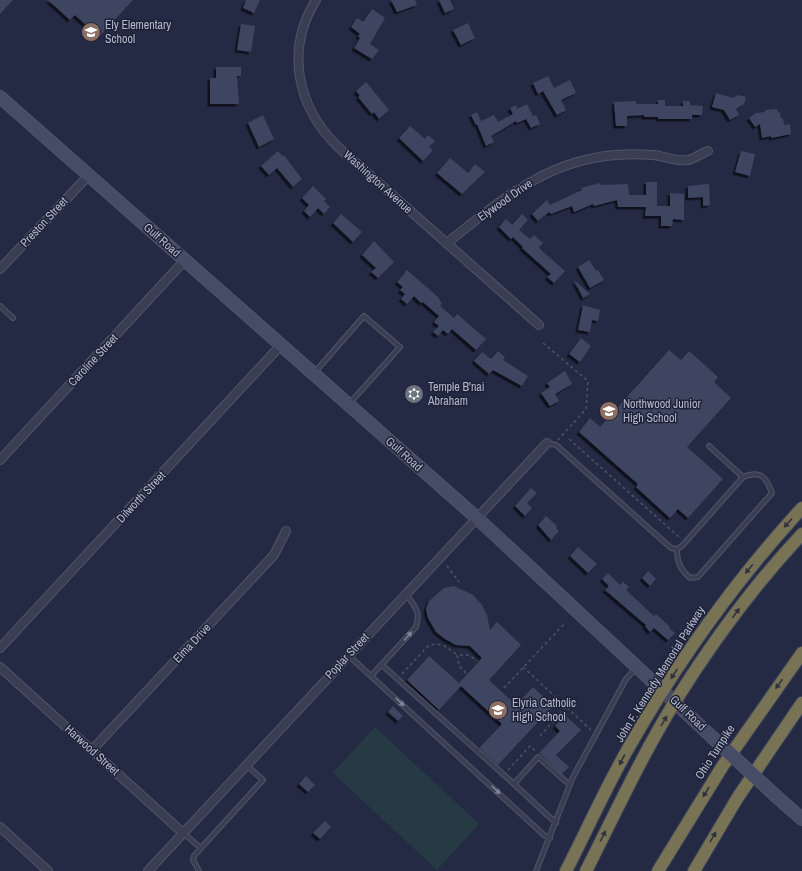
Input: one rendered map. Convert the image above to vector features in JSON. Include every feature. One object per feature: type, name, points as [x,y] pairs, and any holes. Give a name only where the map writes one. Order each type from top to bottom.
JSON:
[{"type":"highway","name":"John F. Kennedy Memorial Parkway","points":[[566,871],[628,749],[663,690],[717,610],[768,546],[802,508]]},
{"type":"highway","points":[[586,871],[675,701],[737,612],[775,564],[802,534]]},
{"type":"highway","name":"Ohio Turnpike","points":[[658,871],[726,760],[802,652]]},
{"type":"highway","points":[[694,871],[734,804],[802,703]]},
{"type":"street","name":"Washington Avenue","points":[[316,0],[304,24],[299,54],[301,83],[311,111],[321,128],[337,146],[539,325]]},
{"type":"street","name":"Gulf Road","points":[[0,97],[477,518],[802,820]]},
{"type":"street","name":"Elywood Drive","points":[[447,243],[508,195],[523,185],[558,168],[576,162],[614,155],[653,155],[688,160],[708,151]]},
{"type":"street","name":"Preston Street","points":[[0,269],[89,175]]},
{"type":"street","name":"Caroline Street","points":[[0,460],[185,260]]},
{"type":"street","name":"Dilworth Street","points":[[0,648],[281,345]]},
{"type":"street","name":"Poplar Street","points":[[148,871],[406,593],[477,518],[551,444]]},
{"type":"street","name":"Elma Drive","points":[[92,750],[274,555],[286,531]]},
{"type":"street","name":"Harwood Street","points":[[0,667],[183,833]]},
{"type":"street","points":[[0,827],[48,871]]},
{"type":"lane","points":[[0,306],[13,318]]},
{"type":"lane","points":[[313,374],[364,316],[400,347],[349,405]]},
{"type":"lane","points":[[551,444],[671,548],[677,549],[682,546],[743,477],[753,473],[762,475],[768,483],[772,493],[698,577],[690,578],[681,570],[677,560],[677,549]]},
{"type":"lane","points":[[708,446],[743,477]]},
{"type":"lane","points":[[371,676],[406,639],[417,622],[419,617],[417,610],[406,593]]},
{"type":"lane","points":[[348,655],[540,831],[550,838]]},
{"type":"lane","points":[[382,665],[556,823]]},
{"type":"lane","points":[[536,871],[570,785],[626,679],[637,666]]},
{"type":"lane","points":[[514,784],[538,757],[570,785]]},
{"type":"lane","points":[[200,871],[193,860],[194,856],[263,780],[246,765]]},
{"type":"lane","points":[[183,833],[201,848]]},
{"type":"path","points":[[543,343],[588,381],[586,409],[551,444]]},
{"type":"path","points":[[569,439],[679,537]]},
{"type":"path","points":[[447,566],[459,582]]},
{"type":"path","points":[[504,688],[565,623]]},
{"type":"path","points":[[400,676],[427,647],[432,644],[446,646],[458,655],[470,655],[477,661]]},
{"type":"path","points":[[458,655],[459,666],[466,673]]},
{"type":"path","points":[[523,667],[592,731]]},
{"type":"path","points":[[540,736],[566,706]]},
{"type":"path","points":[[505,773],[530,746],[542,756]]},
{"type":"shaded area","points":[[375,727],[479,824],[437,870],[333,773]]},
{"type":"building","points":[[0,0],[13,0],[0,14]]},
{"type":"building","points":[[48,0],[133,0],[99,37],[75,15],[70,20]]},
{"type":"building","points":[[246,0],[260,0],[254,13],[243,8]]},
{"type":"building","points":[[391,0],[415,0],[417,5],[397,12]]},
{"type":"building","points":[[439,0],[450,0],[454,9],[445,13]]},
{"type":"building","points":[[372,9],[385,18],[370,44],[379,50],[372,59],[354,48],[360,38],[358,36],[360,34],[351,27],[357,18],[363,22]]},
{"type":"building","points":[[468,23],[475,38],[461,45],[453,30]]},
{"type":"building","points":[[241,24],[255,26],[251,52],[237,50]]},
{"type":"building","points":[[216,67],[241,67],[241,76],[237,76],[239,104],[210,104],[210,78],[216,78]]},
{"type":"building","points":[[548,76],[554,88],[570,80],[576,93],[561,100],[566,110],[557,115],[543,91],[538,94],[533,83]]},
{"type":"building","points":[[366,82],[389,110],[379,119],[374,112],[372,114],[358,97],[360,96],[356,91]]},
{"type":"building","points":[[716,93],[733,98],[738,95],[746,97],[744,104],[736,109],[739,115],[730,120],[724,110],[712,107]]},
{"type":"building","points":[[658,100],[665,100],[665,106],[683,106],[683,101],[690,101],[690,105],[703,106],[702,115],[692,115],[692,119],[658,119],[658,117],[644,117],[644,115],[627,116],[627,126],[616,126],[614,102],[636,101],[636,104],[658,104]]},
{"type":"building","points":[[527,104],[533,116],[536,115],[540,124],[531,128],[526,119],[517,123],[516,121],[491,136],[494,142],[486,146],[477,124],[476,125],[471,115],[477,112],[481,121],[494,115],[498,122],[513,114],[510,108],[516,105],[517,109]]},
{"type":"building","points":[[777,109],[778,113],[780,112],[781,119],[783,118],[784,125],[790,124],[791,134],[771,138],[771,136],[762,138],[760,124],[755,127],[749,118],[756,113],[765,112],[765,110]]},
{"type":"building","points":[[263,115],[274,139],[259,147],[248,123]]},
{"type":"building","points":[[410,126],[425,139],[428,135],[435,141],[429,147],[433,150],[423,161],[399,138]]},
{"type":"building","points":[[278,151],[283,157],[284,155],[302,179],[293,187],[277,168],[269,175],[261,166]]},
{"type":"building","points":[[741,151],[755,154],[750,176],[735,172]]},
{"type":"building","points":[[450,158],[468,173],[475,164],[485,172],[462,194],[437,173]]},
{"type":"building","points":[[646,182],[657,182],[657,206],[670,206],[670,193],[684,194],[684,220],[673,219],[672,226],[661,226],[661,216],[645,216],[646,207],[618,207],[617,200],[594,206],[593,204],[574,212],[572,206],[551,214],[549,212],[538,221],[532,214],[547,200],[550,205],[582,190],[581,188],[600,183],[601,185],[628,184],[629,195],[646,195]]},
{"type":"building","points":[[709,184],[710,205],[703,206],[703,197],[688,198],[688,186]]},
{"type":"building","points":[[313,186],[326,199],[324,201],[330,207],[324,214],[318,208],[310,217],[304,211],[309,205],[302,198]]},
{"type":"building","points":[[341,214],[362,232],[353,242],[333,223]]},
{"type":"building","points":[[522,214],[528,220],[519,230],[530,239],[534,235],[543,243],[539,247],[542,251],[565,271],[554,283],[547,277],[551,274],[522,248],[523,247],[513,237],[511,239],[499,227],[506,219],[512,225]]},
{"type":"building","points":[[374,241],[394,262],[378,278],[371,272],[376,268],[362,255]]},
{"type":"building","points":[[589,260],[604,280],[590,288],[578,267]]},
{"type":"building","points":[[407,270],[438,297],[442,304],[440,306],[454,318],[457,314],[486,339],[476,350],[452,329],[448,334],[443,330],[438,336],[433,332],[439,326],[434,322],[439,316],[423,302],[421,303],[414,296],[407,304],[401,299],[405,294],[400,290],[403,287],[397,282]]},
{"type":"building","points":[[574,280],[590,294],[583,298]]},
{"type":"building","points":[[583,305],[600,310],[598,321],[592,320],[590,332],[578,330]]},
{"type":"building","points":[[581,338],[591,346],[580,362],[569,354]]},
{"type":"building","points":[[669,350],[681,360],[689,351],[718,377],[714,382],[731,398],[687,447],[723,479],[688,518],[678,509],[670,518],[636,487],[638,484],[579,432],[590,418],[600,427]]},
{"type":"building","points":[[498,351],[505,357],[503,360],[528,376],[522,386],[493,370],[489,374],[474,361],[482,352],[491,359]]},
{"type":"building","points":[[565,371],[572,384],[555,394],[559,401],[550,406],[541,393],[550,387],[547,383]]},
{"type":"building","points":[[531,488],[537,493],[527,503],[532,508],[525,516],[515,506]]},
{"type":"building","points":[[546,516],[557,526],[556,528],[559,531],[551,540],[538,525]]},
{"type":"building","points":[[578,547],[597,564],[588,573],[570,556]]},
{"type":"building","points":[[648,571],[656,579],[650,586],[642,578]]},
{"type":"building","points":[[608,573],[620,585],[623,582],[629,587],[626,590],[654,616],[656,614],[670,627],[669,628],[675,633],[668,640],[654,628],[650,632],[645,626],[646,625],[605,590],[609,586],[602,579]]},
{"type":"building","points":[[454,586],[473,595],[482,605],[487,615],[490,630],[497,622],[521,645],[489,680],[516,705],[533,687],[553,706],[498,765],[479,748],[502,724],[461,686],[439,710],[407,680],[429,656],[459,683],[482,658],[470,646],[456,645],[445,639],[436,632],[428,618],[426,609],[429,601],[444,588]]},
{"type":"building","points":[[393,706],[403,716],[398,721],[388,712]]},
{"type":"building","points":[[565,715],[581,730],[556,755],[569,767],[562,774],[539,753],[560,731],[555,726]]},
{"type":"building","points":[[306,776],[315,785],[308,792],[299,784]]},
{"type":"building","points":[[325,821],[331,827],[320,839],[313,833]]},
{"type":"place","name":"Ely Elementary School","points":[[91,32]]},
{"type":"place","name":"Temple B'nai Abraham","points":[[414,394]]},
{"type":"place","name":"Northwood Junior High School","points":[[609,411]]},
{"type":"place","name":"Elyria Catholic High School","points":[[498,710]]}]
